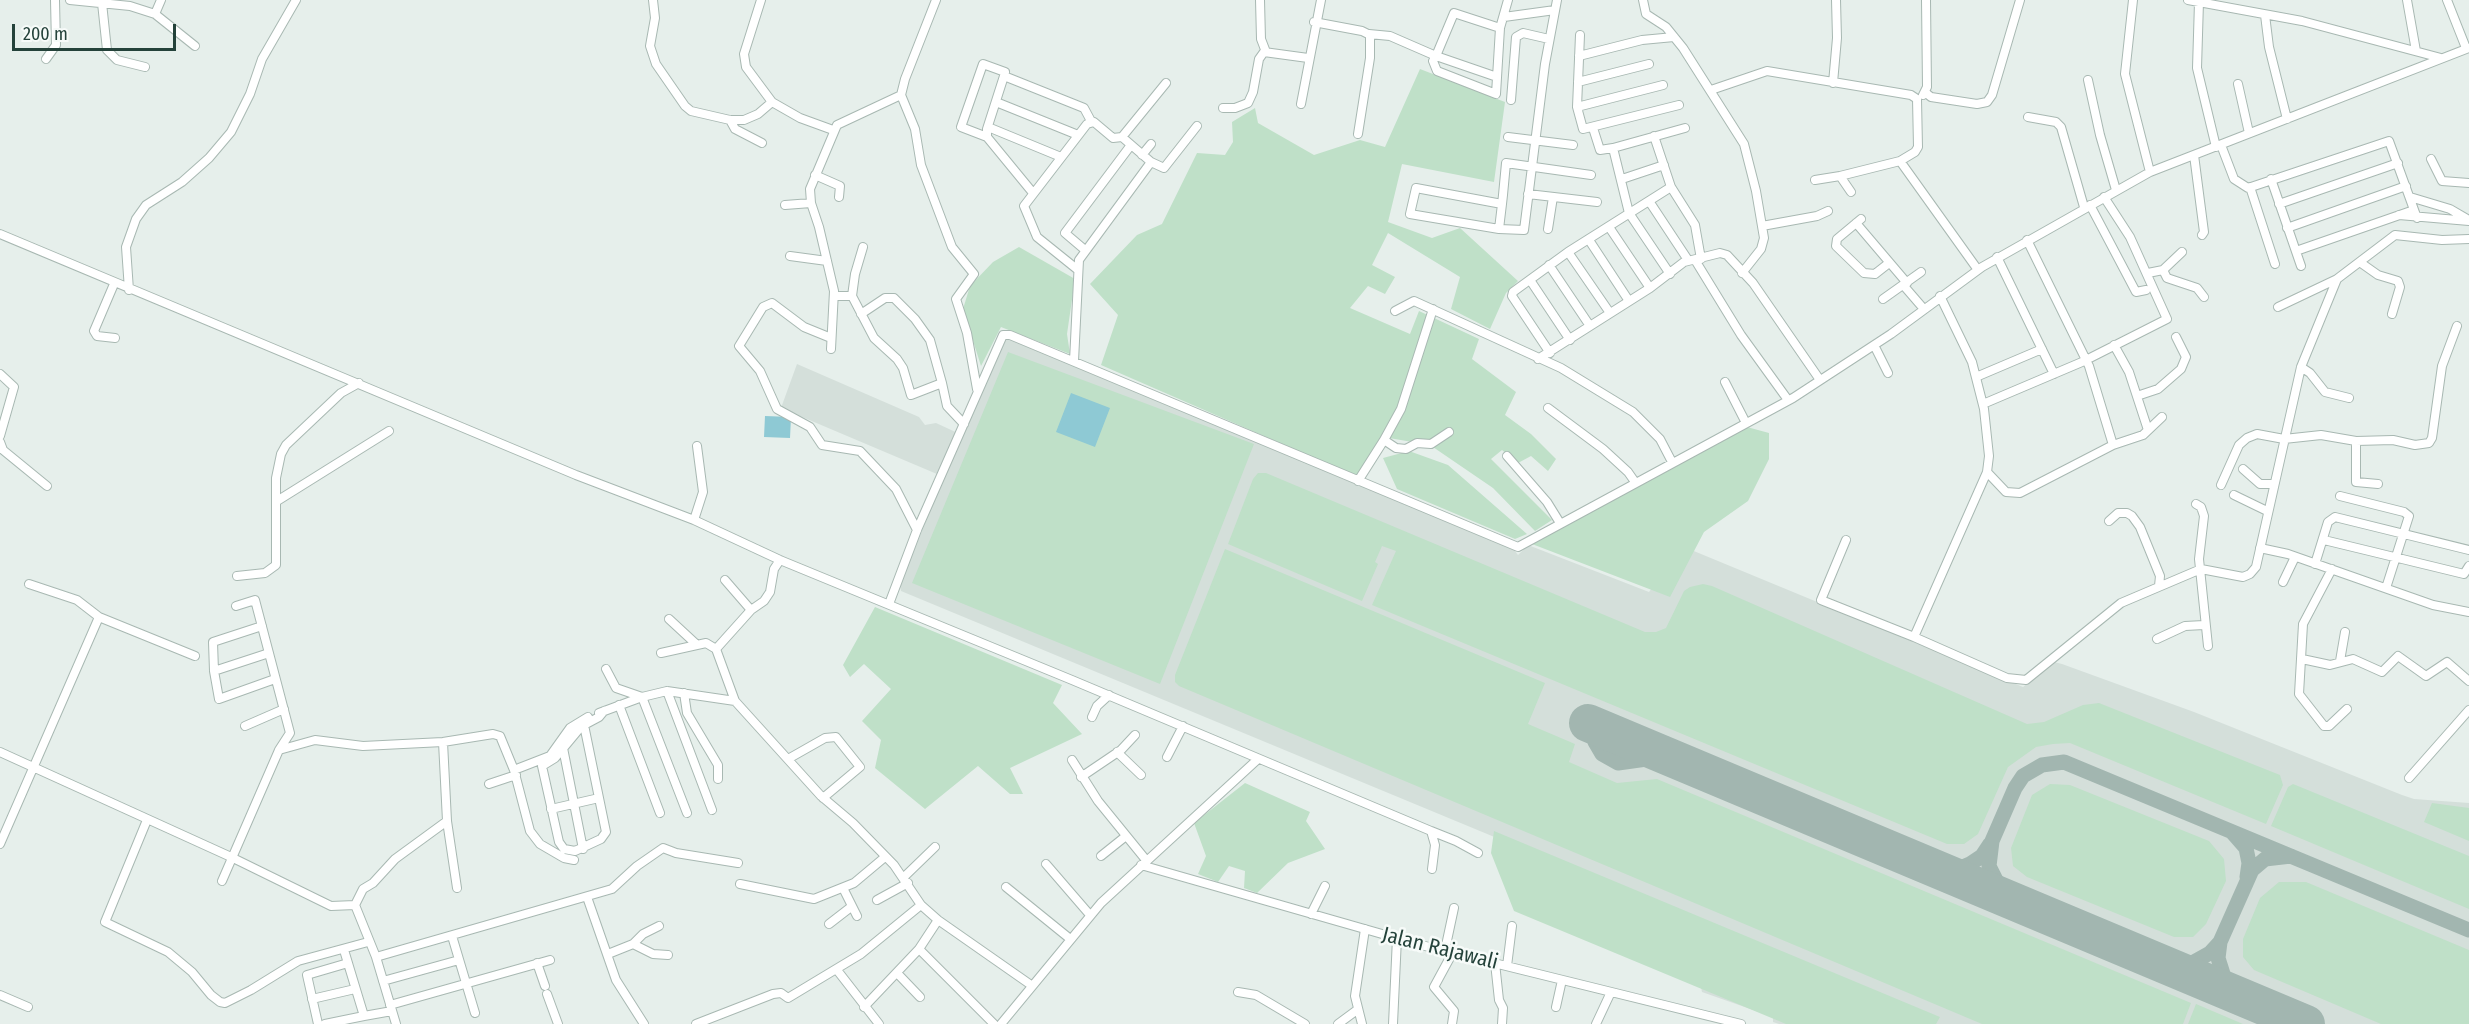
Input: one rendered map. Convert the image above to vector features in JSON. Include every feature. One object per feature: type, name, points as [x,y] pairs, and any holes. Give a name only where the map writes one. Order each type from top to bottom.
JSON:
[{"type":"street","points":[[46,59],[56,45],[55,0]]},
{"type":"street","points":[[70,0],[130,6],[155,14],[195,46]]},
{"type":"street","points":[[155,14],[161,0]]},
{"type":"street","points":[[129,290],[126,248],[136,219],[146,205],[182,182],[209,158],[231,132],[250,94],[262,58],[296,0]]},
{"type":"street","points":[[653,0],[655,18],[650,46],[656,64],[687,108],[730,120],[752,117],[772,102]]},
{"type":"street","points":[[761,0],[744,54],[746,67],[772,102],[800,118],[833,130]]},
{"type":"street","points":[[936,0],[901,95],[915,129],[921,165],[952,247],[974,274],[956,299],[967,333],[977,390]]},
{"type":"street","points":[[1260,0],[1261,39],[1266,52]]},
{"type":"street","points":[[1301,104],[1314,22],[1320,0]]},
{"type":"street","points":[[1500,28],[1454,13],[1433,64],[1437,71],[1496,94],[1500,28],[1508,0]]},
{"type":"street","points":[[1502,204],[1416,188],[1410,214],[1499,229],[1524,230],[1549,39],[1557,0]]},
{"type":"street","points":[[1643,0],[1646,14],[1674,37],[1711,90],[1744,144],[1762,226],[1761,249],[1742,273]]},
{"type":"street","points":[[1833,83],[1837,39],[1836,0]]},
{"type":"street","points":[[1926,0],[1926,93],[1931,98],[1977,104],[1987,102],[1992,95],[2020,0]]},
{"type":"street","points":[[2133,0],[2125,74],[2150,172]]},
{"type":"street","points":[[2188,0],[2302,21],[2441,58]]},
{"type":"street","points":[[2407,0],[2416,51]]},
{"type":"street","points":[[890,604],[917,530],[1003,335],[1010,335],[1074,361],[1516,546],[1788,400],[1874,345],[1997,257],[2150,172],[2468,48],[2447,0]]},
{"type":"street","points":[[2204,2],[2197,68],[2218,146],[2234,179],[2250,187],[2275,264]]},
{"type":"street","points":[[102,3],[107,50],[117,60],[145,67]]},
{"type":"street","points":[[1504,17],[1555,10]]},
{"type":"street","points":[[2265,15],[2268,47],[2287,119]]},
{"type":"street","points":[[1314,22],[1369,34],[1390,36],[1436,56],[1497,77]]},
{"type":"street","points":[[1511,100],[1516,37],[1522,33],[1549,39]]},
{"type":"street","points":[[1358,134],[1370,58],[1369,34]]},
{"type":"street","points":[[1580,35],[1577,107],[1581,128],[1593,128],[1679,105]]},
{"type":"street","points":[[1579,56],[1642,40],[1674,37]]},
{"type":"street","points":[[1266,52],[1308,58]]},
{"type":"street","points":[[1223,108],[1235,108],[1248,103],[1253,92],[1259,59],[1266,52]]},
{"type":"street","points":[[987,137],[1005,72],[982,64],[961,127],[987,137],[1033,193]]},
{"type":"street","points":[[1578,82],[1649,64]]},
{"type":"street","points":[[1711,90],[1764,71],[1911,95],[1917,99]]},
{"type":"street","points":[[1004,76],[1084,108],[1091,122],[1113,138],[1122,137],[1166,83]]},
{"type":"street","points":[[2088,80],[2100,135],[2116,190]]},
{"type":"street","points":[[2238,84],[2249,133]]},
{"type":"street","points":[[1577,107],[1663,85]]},
{"type":"street","points":[[1917,99],[1926,93]]},
{"type":"street","points":[[831,349],[834,296],[811,204],[810,189],[833,130],[847,118],[901,95]]},
{"type":"street","points":[[1815,180],[1900,161],[1915,152],[1918,147],[1917,99]]},
{"type":"street","points":[[996,102],[1078,135]]},
{"type":"street","points":[[2028,117],[2056,122],[2061,127],[2087,206],[2136,292],[2146,290]]},
{"type":"street","points":[[730,120],[735,129],[762,142]]},
{"type":"street","points":[[1078,270],[1037,237],[1023,208],[1078,135],[1091,122]]},
{"type":"street","points":[[1122,137],[1160,168],[1166,167],[1197,126]]},
{"type":"street","points":[[988,127],[1061,158]]},
{"type":"street","points":[[1593,128],[1599,150],[1685,128]]},
{"type":"street","points":[[1654,136],[1671,187],[1695,225],[1695,260]]},
{"type":"street","points":[[1508,137],[1574,146]]},
{"type":"street","points":[[2250,187],[2387,141],[2390,143],[2415,214]]},
{"type":"street","points":[[1142,155],[1151,144]]},
{"type":"street","points":[[1085,250],[1065,233],[1131,146]]},
{"type":"street","points":[[1613,148],[1629,213],[1670,274]]},
{"type":"street","points":[[2194,155],[2204,231],[2202,235]]},
{"type":"street","points":[[2431,159],[2434,170],[2442,181],[2469,183]]},
{"type":"street","points":[[1900,161],[1978,270]]},
{"type":"street","points":[[1074,361],[1079,260],[1151,162]]},
{"type":"street","points":[[1499,229],[1506,163],[1591,175]]},
{"type":"street","points":[[2279,204],[2398,164]]},
{"type":"street","points":[[1622,179],[1664,165]]},
{"type":"street","points":[[815,175],[840,186],[839,197]]},
{"type":"street","points":[[1840,176],[1851,192]]},
{"type":"street","points":[[2271,179],[2301,266]]},
{"type":"street","points":[[2287,228],[2406,186]]},
{"type":"street","points":[[1550,353],[1512,296],[1513,292],[1568,252],[1671,187]]},
{"type":"street","points":[[1528,194],[1597,202]]},
{"type":"street","points":[[1548,229],[1553,197]]},
{"type":"street","points":[[1983,404],[2086,360],[2167,319],[2154,285],[2130,237],[2104,197]]},
{"type":"street","points":[[2410,197],[2450,209],[2469,221]]},
{"type":"street","points":[[1649,201],[1695,260],[1742,335],[1788,400]]},
{"type":"street","points":[[785,205],[811,204]]},
{"type":"street","points":[[1762,226],[1817,216],[1828,211]]},
{"type":"street","points":[[2295,251],[2399,215],[2415,214],[2469,221]]},
{"type":"street","points":[[1889,262],[1875,274],[1869,274],[1836,246],[1837,239],[1858,221],[1889,262],[1905,285],[1923,308]]},
{"type":"street","points":[[1609,227],[1650,288]]},
{"type":"street","points":[[0,234],[114,284],[358,383],[576,476],[694,520],[780,560],[1109,695],[1478,853]]},
{"type":"street","points":[[2278,307],[2337,279],[2395,235],[2442,240],[2469,239]]},
{"type":"street","points":[[1589,240],[1629,301]]},
{"type":"street","points":[[2026,240],[2086,360],[2114,445]]},
{"type":"street","points":[[863,248],[855,274],[852,296],[874,338],[897,358],[903,368],[910,395],[942,383]]},
{"type":"street","points":[[1568,252],[1610,313]]},
{"type":"street","points":[[2148,273],[2163,270],[2182,252]]},
{"type":"street","points":[[1538,359],[1670,274],[1695,260],[1724,254],[1753,283],[1820,380]]},
{"type":"street","points":[[790,256],[827,261]]},
{"type":"street","points":[[1997,257],[2054,374]]},
{"type":"street","points":[[2361,262],[2378,275],[2398,281],[2400,287],[2392,314]]},
{"type":"street","points":[[1549,265],[1590,326]]},
{"type":"street","points":[[2163,270],[2167,278],[2197,288],[2204,297]]},
{"type":"street","points":[[1882,299],[1921,272]]},
{"type":"street","points":[[2154,285],[2167,278]]},
{"type":"street","points":[[1846,540],[1821,600],[1914,637],[2007,678],[2026,680],[2046,666],[2110,610],[2159,586],[2201,569],[2243,577],[2256,567],[2301,367],[2337,279]]},
{"type":"street","points":[[1530,280],[1570,340]]},
{"type":"street","points":[[114,284],[94,331],[97,336],[115,338]]},
{"type":"street","points":[[834,296],[852,296]]},
{"type":"street","points":[[1914,637],[1987,472],[1989,456],[1983,404],[1976,377],[1967,348],[1940,296]]},
{"type":"street","points":[[861,314],[885,298],[894,298],[915,319],[930,340],[947,406],[964,424]]},
{"type":"street","points":[[1395,311],[1414,302],[1561,368],[1633,412],[1660,439],[1672,462]]},
{"type":"street","points":[[831,338],[804,327],[772,303],[763,308],[739,346],[760,371],[777,409],[810,427],[822,445],[860,451],[896,489],[917,530]]},
{"type":"street","points":[[1358,481],[1401,409],[1432,309]]},
{"type":"street","points":[[2221,485],[2239,445],[2247,438],[2257,434],[2284,439],[2321,435],[2356,441],[2377,439],[2415,445],[2429,443],[2432,438],[2442,366],[2457,326]]},
{"type":"street","points":[[2137,396],[2157,389],[2181,369],[2186,357],[2176,337]]},
{"type":"street","points":[[1874,345],[1888,373]]},
{"type":"street","points":[[2114,345],[2129,372],[2148,430]]},
{"type":"street","points":[[1976,377],[2042,349]]},
{"type":"street","points":[[2301,367],[2310,373],[2325,392],[2349,398]]},
{"type":"street","points":[[0,374],[14,387],[0,436]]},
{"type":"street","points":[[1725,382],[1746,423]]},
{"type":"street","points":[[237,576],[265,573],[276,565],[278,465],[285,445],[341,393],[358,383]]},
{"type":"street","points":[[1548,408],[1603,450],[1628,472],[1635,482]]},
{"type":"street","points":[[1987,472],[2006,492],[2019,493],[2114,445],[2133,440],[2162,417]]},
{"type":"street","points":[[277,501],[389,431]]},
{"type":"street","points":[[1384,440],[1396,448],[1406,449],[1420,442],[1431,444],[1449,432]]},
{"type":"street","points":[[2356,441],[2356,482],[2378,484]]},
{"type":"street","points":[[0,442],[3,450],[47,486]]},
{"type":"street","points":[[694,520],[703,492],[697,446]]},
{"type":"street","points":[[1507,456],[1547,502],[1560,523]]},
{"type":"street","points":[[2243,469],[2260,484],[2274,484]]},
{"type":"street","points":[[2234,495],[2267,511]]},
{"type":"street","points":[[2340,496],[2404,512],[2409,516],[2386,588]]},
{"type":"street","points":[[2196,504],[2201,507],[2204,516],[2199,559],[2204,625],[2208,646]]},
{"type":"street","points":[[2109,521],[2118,513],[2127,513],[2132,516],[2140,527],[2160,576],[2159,586]]},
{"type":"street","points":[[2315,564],[2328,522],[2335,517],[2469,550]]},
{"type":"street","points":[[2324,540],[2464,574],[2469,566]]},
{"type":"street","points":[[2260,548],[2295,556],[2433,605],[2469,612]]},
{"type":"street","points":[[2283,582],[2295,556]]},
{"type":"street","points":[[716,649],[770,592],[772,573],[780,560]]},
{"type":"street","points":[[2332,569],[2303,624],[2299,694],[2318,723],[2324,726],[2329,726],[2347,709]]},
{"type":"street","points":[[725,580],[751,610]]},
{"type":"street","points":[[29,584],[77,600],[99,617],[195,656]]},
{"type":"street","points":[[222,881],[279,750],[290,732],[255,600],[236,606]]},
{"type":"street","points":[[0,844],[99,617]]},
{"type":"street","points":[[669,619],[696,644]]},
{"type":"street","points":[[2157,639],[2185,626],[2204,625]]},
{"type":"street","points":[[262,626],[213,642],[214,671],[219,699],[275,679]]},
{"type":"street","points":[[2340,661],[2345,632]]},
{"type":"street","points":[[661,652],[708,643],[716,649],[735,701],[824,798],[859,828],[906,880],[921,904],[938,920],[1031,985]]},
{"type":"street","points":[[214,671],[269,653]]},
{"type":"street","points":[[2302,659],[2330,665],[2340,661],[2358,660],[2382,672],[2398,656],[2426,676],[2447,662],[2469,681]]},
{"type":"street","points":[[606,669],[616,688],[642,697],[687,813]]},
{"type":"street","points":[[489,784],[548,758],[570,728],[604,711],[642,697],[667,691],[735,701]]},
{"type":"street","points":[[667,691],[712,810]]},
{"type":"street","points":[[684,693],[687,713],[718,765],[718,779]]},
{"type":"street","points":[[1092,717],[1097,706],[1109,695]]},
{"type":"street","points":[[619,705],[660,813]]},
{"type":"street","points":[[245,726],[284,709]]},
{"type":"street","points":[[2409,778],[2469,710]]},
{"type":"street","points":[[584,725],[606,832],[601,839],[575,851],[564,849],[559,842],[542,766],[553,760],[584,725],[599,717],[604,711]]},
{"type":"street","points":[[1167,757],[1182,726]]},
{"type":"street","points":[[279,750],[315,740],[363,746],[443,742],[493,734],[500,736],[515,772],[526,822],[534,838],[564,858],[574,860]]},
{"type":"street","points":[[1081,777],[1117,752],[1135,735]]},
{"type":"street","points":[[788,759],[825,738],[837,737],[860,767],[824,798]]},
{"type":"street","points":[[443,742],[447,821],[457,888]]},
{"type":"street","points":[[563,748],[583,849]]},
{"type":"street","points":[[1117,752],[1141,774]]},
{"type":"street","points":[[0,753],[231,857],[331,906],[355,904]]},
{"type":"street","points":[[1001,1024],[1090,915],[1144,862],[1258,759]]},
{"type":"street","points":[[1072,760],[1081,777],[1144,862]]},
{"type":"street","points":[[551,809],[599,798]]},
{"type":"street","points":[[147,820],[105,922],[168,952],[192,972],[216,999],[225,1003],[259,986],[298,962],[368,942]]},
{"type":"street","points":[[396,1024],[376,957],[368,942],[355,904],[363,889],[373,883],[395,859],[447,821]]},
{"type":"street","points":[[1431,831],[1435,845],[1432,869]]},
{"type":"street","points":[[1101,856],[1126,836]]},
{"type":"street","points":[[376,957],[587,897],[617,886],[635,868],[663,848],[686,855],[738,862]]},
{"type":"street","points":[[877,900],[906,880],[935,848]]},
{"type":"street","points":[[740,884],[814,899],[843,888],[868,874],[885,857]]},
{"type":"street","name":"Jalan Rajawali","points":[[1144,862],[1311,915],[1741,1024]]},
{"type":"street","points":[[1046,864],[1090,915]]},
{"type":"street","points":[[1311,915],[1325,886]]},
{"type":"street","points":[[1006,887],[1069,938]]},
{"type":"street","points":[[843,888],[857,916]]},
{"type":"street","points":[[587,897],[618,985],[644,1024]]},
{"type":"street","points":[[696,1024],[773,994],[781,993],[788,998],[837,970],[879,940],[921,904]]},
{"type":"street","points":[[829,924],[851,906]]},
{"type":"street","points":[[1452,1024],[1454,1011],[1434,987],[1449,951],[1454,908]]},
{"type":"street","points":[[864,1007],[919,949],[938,920]]},
{"type":"street","points":[[608,954],[633,944],[643,934],[659,926]]},
{"type":"street","points":[[1507,966],[1512,926]]},
{"type":"street","points":[[1362,1024],[1355,996],[1365,929]]},
{"type":"street","points":[[452,936],[475,1013]]},
{"type":"street","points":[[1393,1024],[1397,938]]},
{"type":"street","points":[[633,944],[653,954],[668,955]]},
{"type":"street","points":[[919,949],[994,1024]]},
{"type":"street","points":[[344,950],[364,1016]]},
{"type":"street","points":[[383,981],[459,960]]},
{"type":"street","points":[[325,1024],[364,1016],[466,983],[550,960]]},
{"type":"street","points":[[318,1024],[307,975],[348,963]]},
{"type":"street","points":[[537,963],[558,1024]]},
{"type":"street","points":[[1495,963],[1499,1000],[1503,1008],[1502,1024]]},
{"type":"street","points":[[837,970],[879,1024]]},
{"type":"street","points":[[897,973],[920,997]]},
{"type":"street","points":[[1556,1007],[1562,980]]},
{"type":"street","points":[[312,999],[356,989]]},
{"type":"street","points":[[1238,992],[1256,995],[1305,1024]]},
{"type":"street","points":[[1596,1024],[1611,992]]},
{"type":"street","points":[[0,994],[28,1007]]},
{"type":"street","points":[[1338,1024],[1357,1010]]},
{"type":"shaded area","points":[[1010,338],[1512,547],[1518,555],[1528,545],[1649,592],[1655,584],[1672,542],[2023,687],[2054,662],[2062,664],[2194,712],[2402,795],[2414,799],[2469,803],[2469,1024],[1779,1024],[1773,1022],[1773,1017],[1702,992],[1700,983],[1533,853],[901,591],[900,585],[944,477],[781,408],[797,364],[919,417],[925,425],[936,423],[962,435],[1000,344]]},
{"type":"green space","points":[[1420,69],[1505,102],[1494,182],[1402,164],[1388,222],[1432,238],[1460,228],[1518,281],[1506,293],[1490,329],[1451,309],[1460,277],[1388,233],[1372,265],[1395,277],[1385,294],[1368,286],[1350,308],[1410,334],[1419,311],[1479,339],[1472,359],[1516,392],[1505,415],[1531,434],[1556,459],[1548,471],[1531,456],[1518,463],[1502,450],[1491,459],[1552,520],[1535,531],[1493,488],[1430,445],[1389,438],[1358,477],[1101,365],[1118,315],[1090,284],[1137,235],[1162,224],[1197,153],[1225,155],[1233,142],[1232,122],[1255,108],[1258,123],[1314,155],[1360,140],[1385,147]]},
{"type":"green space","points":[[1019,247],[1075,279],[1067,334],[1070,354],[1001,327],[981,366],[963,309],[970,286],[993,262]]},
{"type":"green space","points":[[1008,352],[1254,444],[1160,684],[912,583]]},
{"type":"green space","points":[[1747,427],[1769,433],[1769,459],[1748,501],[1704,532],[1670,597],[1532,544]]},
{"type":"green space","points":[[1409,451],[1448,465],[1527,534],[1515,539],[1397,489],[1383,458]]},
{"type":"green space","points":[[1258,473],[1266,473],[1645,632],[1656,632],[1666,628],[1684,591],[1703,584],[1712,586],[2027,724],[2044,722],[2083,705],[2099,703],[2280,775],[2283,785],[2266,824],[2070,743],[2053,744],[2036,747],[2008,767],[1978,834],[1964,844],[1947,844],[1372,605],[1396,551],[1382,546],[1375,562],[1378,564],[1362,601],[1228,544],[1253,479]]},
{"type":"green space","points":[[1225,549],[1545,683],[1528,724],[1575,744],[1569,762],[1617,783],[1657,779],[2191,1003],[2183,1024],[1982,1024],[1179,686],[1175,682],[1175,675]]},
{"type":"green space","points":[[875,607],[1062,685],[1053,703],[1082,734],[1010,768],[1023,794],[1010,794],[978,766],[925,809],[875,768],[881,740],[862,721],[891,689],[864,664],[850,677],[843,665]]},
{"type":"green space","points":[[1245,783],[1310,812],[1306,821],[1325,849],[1288,863],[1257,893],[1244,888],[1245,871],[1229,866],[1218,882],[1198,874],[1206,856],[1194,823]]},
{"type":"green space","points":[[2050,784],[2070,785],[2209,841],[2224,859],[2226,881],[2206,924],[2193,937],[2174,937],[2027,877],[2013,866],[2011,848],[2032,795]]},
{"type":"green space","points":[[2293,784],[2469,856],[2469,909],[2271,826],[2288,787]]},
{"type":"green space","points":[[2432,803],[2469,808],[2469,841],[2424,822]]},
{"type":"green space","points":[[1494,831],[1940,1017],[1936,1024],[1786,1024],[1514,911],[1491,853]]},
{"type":"green space","points":[[2279,882],[2306,882],[2469,950],[2469,1024],[2381,1024],[2254,970],[2243,957],[2243,939],[2260,898]]},
{"type":"green space","points":[[2196,1004],[2243,1024],[2188,1024]]},
{"type":"water","points":[[1071,393],[1110,408],[1095,447],[1056,432]]},
{"type":"water","points":[[765,416],[791,417],[790,438],[764,437]]},
{"type":"taxiway","points":[[1642,745],[1627,732],[1608,723],[1598,727],[1595,734],[1595,742],[1602,754],[1618,763],[1668,756]]},
{"type":"taxiway","points":[[2005,898],[1989,866],[1992,841],[2015,788],[2023,776],[2042,765],[2064,762],[2469,930]]},
{"type":"taxiway","points":[[2232,832],[2246,848],[2249,863],[2247,877]]},
{"type":"taxiway","points":[[1939,870],[1956,870],[1970,864],[1982,856],[1990,844]]},
{"type":"taxiway","points":[[2244,998],[2230,987],[2224,977],[2218,958],[2220,942],[2252,870],[2265,859],[2291,856]]},
{"type":"taxiway","points":[[2167,966],[2192,963],[2210,953],[2220,942]]},
{"type":"runway","points":[[1588,723],[2306,1024]]}]
